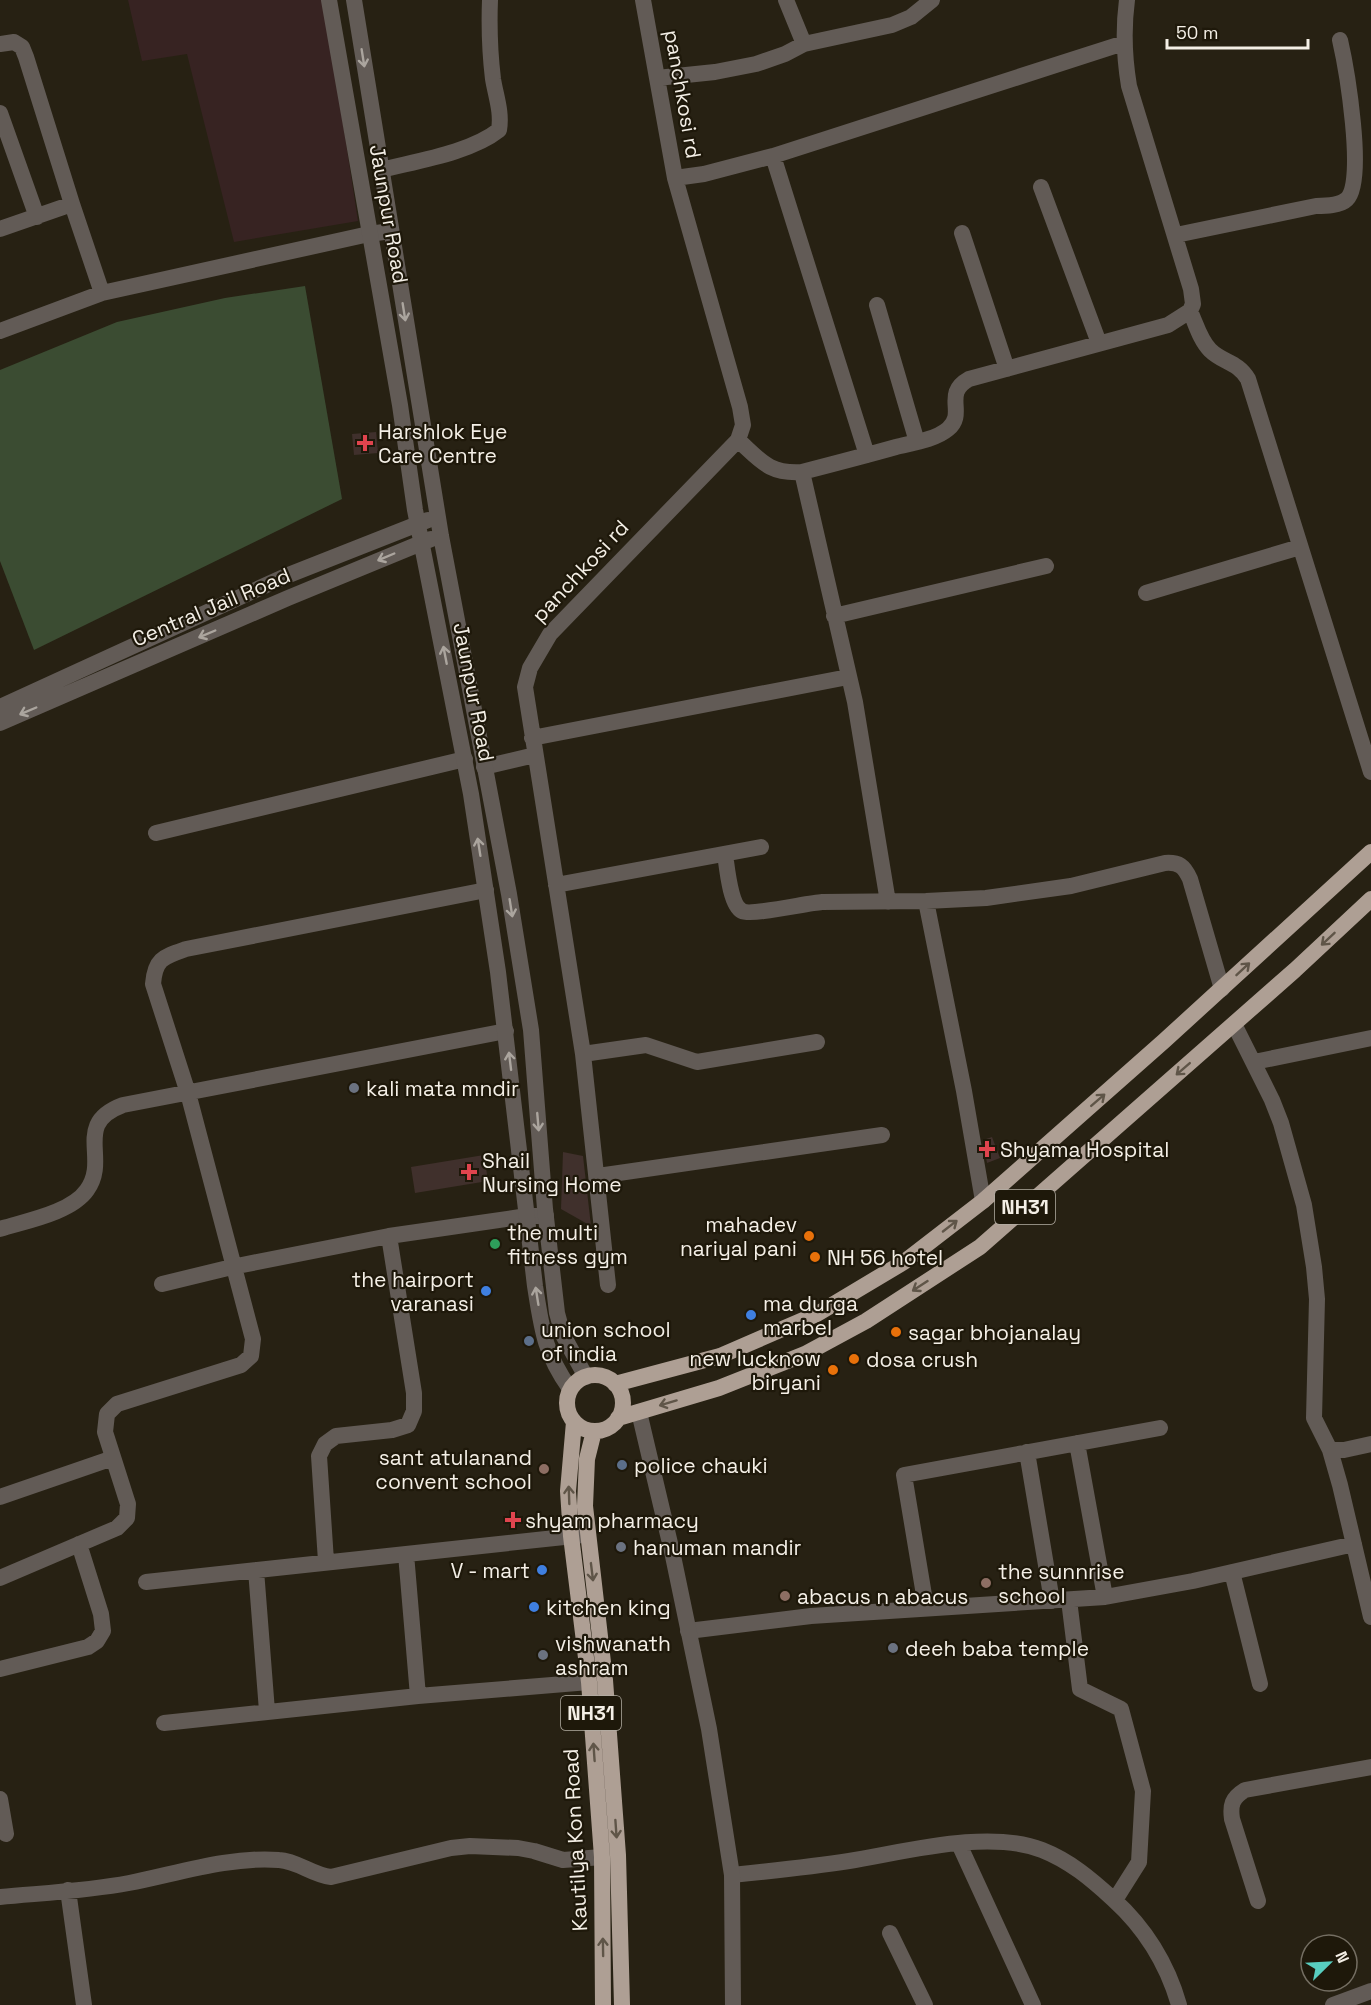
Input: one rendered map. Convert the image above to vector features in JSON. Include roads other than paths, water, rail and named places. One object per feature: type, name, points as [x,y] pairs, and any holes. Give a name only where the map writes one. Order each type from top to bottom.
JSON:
[{"type":"highway","name":"NH31","points":[[586,1377],[600,1376],[615,1384],[720,1356],[817,1314],[904,1262],[983,1201],[1222,989],[1371,852]]},
{"type":"highway","name":"NH31","points":[[594,1431],[608,1428],[618,1418],[719,1388],[805,1354],[866,1321],[980,1247],[1234,1024],[1371,899]]},
{"type":"highway","points":[[570,1389],[580,1379],[586,1377]]},
{"type":"highway","points":[[615,1384],[622,1397],[622,1411],[618,1418]]},
{"type":"highway","name":"NH31","points":[[570,1389],[567,1403],[574,1422]]},
{"type":"highway","points":[[574,1422],[580,1427],[594,1431]]},
{"type":"highway","name":"Kautilya Kon Road","points":[[574,1422],[568,1491],[579,1535],[605,1680],[618,1855],[622,2005]]},
{"type":"highway","name":"Kautilya Kon Road","points":[[594,1431],[586,1459],[579,1535],[602,1857],[603,2005]]},
{"type":"street","name":"Jaunpur Road","points":[[329,0],[400,405],[418,523],[465,759],[506,1031],[543,1334],[549,1353],[570,1389]]},
{"type":"street","name":"Jaunpur Road","points":[[354,0],[441,536],[509,894],[531,1030],[546,1216],[557,1313],[563,1335],[586,1377]]},
{"type":"street","points":[[381,170],[469,147],[489,138],[499,130],[501,117],[493,81],[490,0]]},
{"type":"street","name":"panchkosi rd","points":[[608,1285],[583,1054],[525,687],[530,668],[550,633],[738,440],[743,425],[740,407],[675,178],[643,0]]},
{"type":"street","points":[[786,0],[804,44]]},
{"type":"street","points":[[657,78],[748,66],[785,54],[804,44],[892,25],[911,16],[932,0]]},
{"type":"street","points":[[1127,0],[1124,43],[1130,86],[1191,288],[1193,304],[1191,311],[1203,341],[1211,352],[1242,369],[1248,379],[1371,772]]},
{"type":"street","points":[[1176,235],[1316,206],[1332,205],[1346,200],[1353,189],[1355,172],[1348,79],[1340,40]]},
{"type":"street","points":[[0,44],[14,42],[22,47],[102,293]]},
{"type":"street","points":[[675,178],[704,174],[773,156],[1124,43]]},
{"type":"street","points":[[0,113],[37,216]]},
{"type":"street","points":[[773,156],[867,455]]},
{"type":"street","points":[[1041,187],[1099,343]]},
{"type":"street","points":[[0,229],[72,204]]},
{"type":"street","points":[[0,331],[102,293],[391,231]]},
{"type":"street","points":[[962,233],[1007,369]]},
{"type":"street","points":[[877,305],[917,442]]},
{"type":"street","points":[[738,440],[770,468],[784,473],[802,472],[917,442],[940,434],[954,423],[955,392],[969,379],[1168,325],[1191,311]]},
{"type":"street","points":[[802,472],[849,677],[865,757],[888,902]]},
{"type":"street","points":[[0,707],[97,672],[286,576],[438,516]]},
{"type":"street","name":"Central Jail Road","points":[[0,723],[97,672],[441,536]]},
{"type":"street","points":[[1146,593],[1300,547]]},
{"type":"street","points":[[834,616],[1046,566]]},
{"type":"street","points":[[532,738],[849,677]]},
{"type":"street","points":[[484,767],[535,755]]},
{"type":"street","points":[[156,833],[465,759]]},
{"type":"street","points":[[556,885],[760,848]]},
{"type":"street","points":[[725,854],[737,906],[742,911],[752,913],[804,903],[986,898],[1071,886],[1166,862],[1176,862],[1182,865],[1190,879],[1222,989]]},
{"type":"street","points":[[0,1578],[117,1528],[127,1518],[128,1504],[105,1432],[107,1414],[117,1404],[241,1365],[252,1356],[253,1339],[188,1093],[153,984],[154,969],[164,957],[197,947],[486,890]]},
{"type":"street","points":[[926,901],[964,1090],[983,1201]]},
{"type":"street","points":[[1234,1024],[1281,1123],[1304,1205],[1317,1299],[1314,1418],[1330,1450],[1371,1617]]},
{"type":"street","points":[[0,1229],[67,1207],[79,1199],[88,1189],[94,1173],[96,1127],[101,1117],[112,1109],[506,1031]]},
{"type":"street","points":[[1254,1062],[1371,1038]]},
{"type":"street","points":[[583,1054],[646,1045],[697,1062],[817,1042]]},
{"type":"street","points":[[597,1176],[882,1135]]},
{"type":"street","points":[[162,1284],[232,1266],[389,1236],[527,1216],[546,1216]]},
{"type":"street","points":[[326,1561],[319,1456],[325,1444],[336,1436],[392,1430],[408,1425],[414,1411],[414,1393],[389,1236]]},
{"type":"street","points":[[639,1412],[673,1556],[709,1729],[732,1875],[734,2005]]},
{"type":"street","points":[[926,1607],[904,1475],[1160,1428]]},
{"type":"street","points":[[1077,1443],[1105,1597]]},
{"type":"street","points":[[1330,1450],[1344,1450],[1371,1444]]},
{"type":"street","points":[[1027,1452],[1052,1601]]},
{"type":"street","points":[[0,1497],[113,1458]]},
{"type":"street","points":[[146,1582],[579,1535]]},
{"type":"street","points":[[0,1669],[88,1647],[97,1641],[103,1631],[101,1614],[79,1544]]},
{"type":"street","points":[[688,1631],[811,1616],[1105,1597],[1149,1590],[1354,1544]]},
{"type":"street","points":[[406,1554],[418,1696]]},
{"type":"street","points":[[256,1570],[267,1711]]},
{"type":"street","points":[[1232,1572],[1260,1684]]},
{"type":"street","points":[[1069,1600],[1080,1689],[1121,1709],[1143,1791],[1139,1862],[1115,1900]]},
{"type":"street","points":[[164,1723],[418,1696],[589,1682]]},
{"type":"street","points":[[1258,1901],[1232,1820],[1230,1806],[1236,1796],[1245,1790],[1371,1767]]},
{"type":"street","points":[[0,1799],[6,1834]]},
{"type":"street","points":[[732,1875],[822,1865],[959,1844],[1008,1843],[1041,1850],[1078,1868],[1128,1913],[1153,1944],[1174,1987],[1179,2005]]},
{"type":"street","points":[[959,1844],[1033,2005]]},
{"type":"street","points":[[0,1898],[125,1884],[220,1864],[259,1861],[279,1860],[294,1863],[320,1876],[331,1877],[451,1848],[470,1846],[534,1851],[563,1860],[602,1857]]},
{"type":"street","points":[[68,1890],[84,2005]]},
{"type":"street","points":[[890,1933],[925,2005]]},
{"type":"street","points":[[1333,2005],[1371,1991]]},
{"type":"place","name":"Harshlok Eye Care Centre","points":[[365,443]]},
{"type":"place","name":"kali mata mndir","points":[[354,1088]]},
{"type":"place","name":"Shyama Hospital","points":[[987,1149]]},
{"type":"place","name":"Shail Nursing Home","points":[[469,1172]]},
{"type":"place","name":"mahadev nariyal pani","points":[[809,1236]]},
{"type":"place","name":"the multi fitness gym","points":[[495,1244]]},
{"type":"place","name":"NH 56 hotel","points":[[815,1257]]},
{"type":"place","name":"the hairport varanasi","points":[[486,1291]]},
{"type":"place","name":"ma durga marbel","points":[[751,1315]]},
{"type":"place","name":"sagar bhojanalay","points":[[896,1332]]},
{"type":"place","name":"union school of india","points":[[529,1341]]},
{"type":"place","name":"dosa crush","points":[[854,1359]]},
{"type":"place","name":"new lucknow biryani","points":[[833,1370]]},
{"type":"place","name":"police chauki","points":[[622,1465]]},
{"type":"place","name":"sant atulanand convent school","points":[[544,1469]]},
{"type":"place","name":"shyam pharmacy","points":[[513,1520]]},
{"type":"place","name":"hanuman mandir","points":[[621,1547]]},
{"type":"place","name":"V - mart","points":[[542,1570]]},
{"type":"place","name":"the sunnrise school","points":[[986,1583]]},
{"type":"place","name":"abacus n abacus","points":[[785,1596]]},
{"type":"place","name":"kitchen king","points":[[534,1607]]},
{"type":"place","name":"deeh baba temple","points":[[893,1648]]},
{"type":"place","name":"vishwanath ashram","points":[[543,1655]]}]
